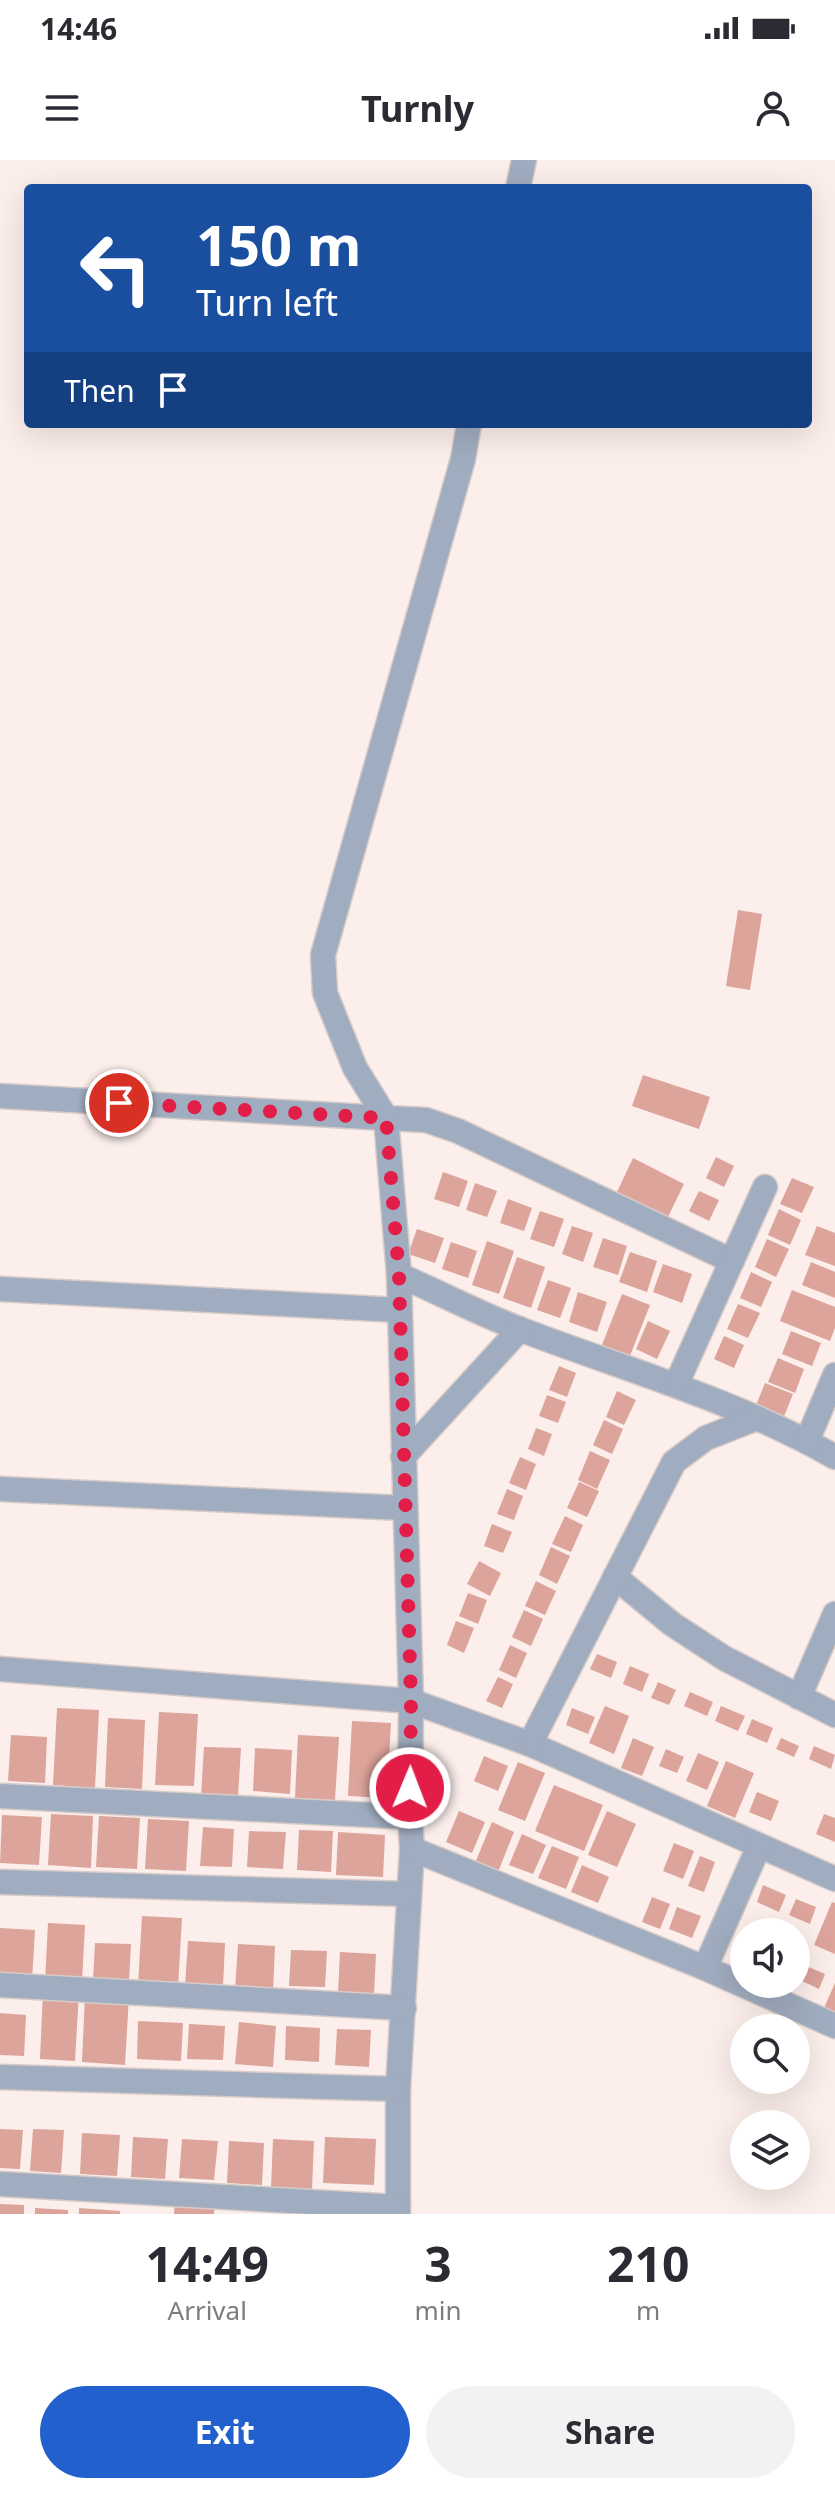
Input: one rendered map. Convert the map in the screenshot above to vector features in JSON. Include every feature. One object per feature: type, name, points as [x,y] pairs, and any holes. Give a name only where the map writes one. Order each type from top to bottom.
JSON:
[{"type":"street","points":[[519,184],[524,160]]},
{"type":"street","points":[[0,2184],[398,2211],[398,2089],[412,1849],[399,1275],[386,1118],[355,1068],[325,993],[323,955],[463,459],[468,428]]},
{"type":"street","points":[[0,1096],[426,1120],[458,1131],[732,1261]]},
{"type":"street","points":[[676,1385],[765,1187]]},
{"type":"street","points":[[399,1275],[520,1329],[676,1385],[757,1418],[835,1457]]},
{"type":"street","points":[[0,1289],[399,1310]]},
{"type":"street","points":[[403,1457],[520,1329]]},
{"type":"street","points":[[807,1441],[835,1375]]},
{"type":"street","points":[[530,1744],[674,1462],[706,1438],[757,1418]]},
{"type":"street","points":[[0,1489],[404,1508]]},
{"type":"street","points":[[615,1577],[672,1624],[724,1658],[835,1715]]},
{"type":"street","points":[[799,1697],[835,1614]]},
{"type":"street","points":[[0,1669],[411,1701],[530,1744],[835,1879]]},
{"type":"street","points":[[0,1796],[410,1817]]},
{"type":"street","points":[[705,1968],[759,1846]]},
{"type":"street","points":[[412,1849],[705,1968],[835,2026]]},
{"type":"street","points":[[0,1882],[409,1894]]},
{"type":"street","points":[[0,1985],[404,2008]]},
{"type":"street","points":[[0,2077],[398,2089]]},
{"type":"building","points":[[738,910],[762,914],[750,990],[726,986]]},
{"type":"building","points":[[643,1075],[710,1097],[699,1129],[632,1106]]},
{"type":"building","points":[[716,1157],[734,1166],[724,1187],[706,1178]]},
{"type":"building","points":[[633,1158],[684,1184],[667,1219],[616,1194]]},
{"type":"building","points":[[443,1172],[468,1181],[459,1207],[434,1199]]},
{"type":"building","points":[[792,1178],[814,1187],[802,1213],[780,1204]]},
{"type":"building","points":[[475,1183],[497,1191],[487,1217],[466,1210]]},
{"type":"building","points":[[699,1191],[719,1200],[709,1221],[689,1211]]},
{"type":"building","points":[[508,1199],[532,1208],[524,1231],[500,1223]]},
{"type":"building","points":[[779,1209],[801,1220],[790,1245],[768,1235]]},
{"type":"building","points":[[540,1211],[564,1219],[554,1247],[530,1239]]},
{"type":"building","points":[[572,1226],[593,1233],[583,1262],[562,1254]]},
{"type":"building","points":[[817,1226],[835,1233],[835,1266],[805,1255]]},
{"type":"building","points":[[417,1229],[444,1238],[435,1263],[408,1254]]},
{"type":"building","points":[[603,1238],[627,1246],[618,1275],[593,1267]]},
{"type":"building","points":[[767,1239],[789,1249],[776,1277],[755,1267]]},
{"type":"building","points":[[487,1241],[514,1251],[499,1294],[472,1285]]},
{"type":"building","points":[[451,1242],[477,1251],[468,1278],[442,1269]]},
{"type":"building","points":[[630,1252],[657,1261],[647,1292],[619,1282]]},
{"type":"building","points":[[517,1257],[545,1267],[531,1308],[503,1298]]},
{"type":"building","points":[[811,1262],[835,1272],[835,1298],[802,1285]]},
{"type":"building","points":[[663,1264],[692,1274],[682,1303],[653,1292]]},
{"type":"building","points":[[751,1272],[772,1282],[761,1307],[740,1298]]},
{"type":"building","points":[[548,1280],[571,1288],[560,1318],[537,1310]]},
{"type":"building","points":[[792,1290],[835,1307],[835,1328],[830,1341],[780,1321]]},
{"type":"building","points":[[578,1292],[607,1302],[597,1332],[569,1322]]},
{"type":"building","points":[[622,1294],[650,1305],[628,1361],[600,1350]]},
{"type":"building","points":[[738,1304],[760,1313],[748,1338],[727,1329]]},
{"type":"building","points":[[648,1321],[670,1331],[657,1359],[636,1349]]},
{"type":"building","points":[[791,1331],[821,1343],[812,1366],[782,1354]]},
{"type":"building","points":[[724,1336],[744,1345],[734,1368],[714,1359]]},
{"type":"building","points":[[778,1358],[804,1369],[795,1393],[768,1382]]},
{"type":"building","points":[[559,1366],[576,1373],[567,1397],[549,1390]]},
{"type":"building","points":[[765,1383],[793,1394],[783,1419],[755,1408]]},
{"type":"building","points":[[617,1391],[636,1400],[624,1425],[606,1417]]},
{"type":"building","points":[[547,1395],[566,1402],[558,1423],[539,1416]]},
{"type":"building","points":[[604,1420],[623,1429],[612,1454],[593,1445]]},
{"type":"building","points":[[536,1428],[552,1434],[544,1456],[528,1449]]},
{"type":"building","points":[[590,1451],[610,1460],[597,1489],[578,1480]]},
{"type":"building","points":[[520,1457],[536,1464],[526,1490],[509,1483]]},
{"type":"building","points":[[579,1482],[599,1491],[587,1517],[567,1508]]},
{"type":"building","points":[[507,1489],[523,1496],[514,1520],[497,1514]]},
{"type":"building","points":[[565,1516],[583,1525],[571,1552],[552,1544]]},
{"type":"building","points":[[492,1524],[512,1532],[503,1553],[484,1546]]},
{"type":"building","points":[[551,1547],[570,1556],[557,1584],[539,1575]]},
{"type":"building","points":[[479,1561],[501,1573],[490,1596],[467,1584]]},
{"type":"building","points":[[536,1581],[556,1591],[545,1615],[525,1606]]},
{"type":"building","points":[[468,1593],[487,1600],[478,1624],[459,1616]]},
{"type":"building","points":[[524,1610],[543,1619],[531,1646],[512,1637]]},
{"type":"building","points":[[456,1621],[474,1628],[464,1653],[447,1645]]},
{"type":"building","points":[[510,1645],[527,1653],[516,1678],[499,1670]]},
{"type":"building","points":[[597,1654],[617,1662],[611,1678],[590,1669]]},
{"type":"building","points":[[630,1666],[649,1674],[642,1692],[623,1684]]},
{"type":"building","points":[[498,1677],[513,1684],[502,1708],[486,1701]]},
{"type":"building","points":[[658,1682],[676,1690],[669,1705],[651,1698]]},
{"type":"building","points":[[690,1692],[713,1702],[707,1716],[684,1706]]},
{"type":"building","points":[[605,1706],[629,1716],[614,1754],[589,1743]]},
{"type":"building","points":[[721,1706],[745,1716],[738,1731],[715,1721]]},
{"type":"building","points":[[57,1708],[99,1710],[95,1788],[53,1785]]},
{"type":"building","points":[[572,1708],[595,1717],[588,1734],[566,1725]]},
{"type":"building","points":[[159,1712],[198,1714],[194,1786],[155,1785]]},
{"type":"building","points":[[108,1718],[145,1720],[142,1789],[105,1787]]},
{"type":"building","points":[[752,1719],[773,1728],[767,1743],[746,1734]]},
{"type":"building","points":[[352,1721],[391,1723],[387,1798],[348,1796]]},
{"type":"building","points":[[11,1735],[47,1737],[45,1783],[8,1781]]},
{"type":"building","points":[[298,1735],[339,1737],[335,1800],[295,1798]]},
{"type":"building","points":[[633,1738],[654,1747],[642,1776],[621,1768]]},
{"type":"building","points":[[781,1738],[799,1746],[794,1757],[776,1749]]},
{"type":"building","points":[[814,1746],[835,1755],[831,1769],[809,1759]]},
{"type":"building","points":[[204,1747],[241,1748],[238,1797],[201,1796]]},
{"type":"building","points":[[255,1748],[292,1750],[290,1794],[253,1791]]},
{"type":"building","points":[[666,1749],[684,1757],[677,1773],[659,1766]]},
{"type":"building","points":[[698,1753],[719,1762],[707,1790],[686,1781]]},
{"type":"building","points":[[484,1756],[508,1766],[498,1791],[474,1781]]},
{"type":"building","points":[[726,1761],[754,1773],[735,1818],[707,1806]]},
{"type":"building","points":[[518,1762],[545,1773],[525,1821],[498,1810]]},
{"type":"building","points":[[554,1785],[603,1805],[584,1851],[535,1831]]},
{"type":"building","points":[[757,1792],[779,1801],[771,1821],[749,1812]]},
{"type":"building","points":[[459,1811],[485,1822],[472,1853],[446,1842]]},
{"type":"building","points":[[607,1811],[636,1824],[617,1867],[588,1855]]},
{"type":"building","points":[[51,1814],[93,1816],[91,1868],[48,1865]]},
{"type":"building","points":[[824,1814],[835,1818],[835,1842],[816,1834]]},
{"type":"building","points":[[2,1815],[42,1817],[39,1865],[0,1863]]},
{"type":"building","points":[[99,1816],[140,1818],[137,1869],[96,1867]]},
{"type":"building","points":[[148,1819],[189,1821],[186,1871],[145,1869]]},
{"type":"building","points":[[492,1822],[514,1832],[498,1872],[475,1863]]},
{"type":"building","points":[[203,1827],[234,1829],[232,1867],[200,1866]]},
{"type":"building","points":[[299,1830],[333,1831],[331,1872],[297,1870]]},
{"type":"building","points":[[249,1831],[286,1832],[283,1869],[247,1867]]},
{"type":"building","points":[[338,1832],[385,1835],[383,1877],[336,1875]]},
{"type":"building","points":[[522,1834],[546,1845],[533,1874],[509,1865]]},
{"type":"building","points":[[674,1843],[694,1851],[683,1879],[663,1871]]},
{"type":"building","points":[[552,1846],[579,1857],[566,1889],[538,1878]]},
{"type":"building","points":[[700,1856],[715,1862],[704,1892],[688,1886]]},
{"type":"building","points":[[582,1865],[609,1877],[598,1903],[571,1892]]},
{"type":"building","points":[[763,1885],[786,1895],[779,1912],[757,1902]]},
{"type":"building","points":[[652,1897],[670,1904],[660,1929],[642,1922]]},
{"type":"building","points":[[796,1899],[816,1907],[810,1924],[810,1918],[789,1915]]},
{"type":"building","points":[[832,1902],[835,1903],[835,1954],[814,1945]]},
{"type":"building","points":[[677,1907],[701,1916],[692,1938],[669,1929]]},
{"type":"building","points":[[142,1916],[182,1918],[178,1988],[138,1985]]},
{"type":"building","points":[[48,1923],[85,1925],[82,1982],[45,1981]]},
{"type":"building","points":[[0,1928],[35,1930],[32,1980],[0,1978]]},
{"type":"building","points":[[188,1941],[225,1943],[223,1987],[185,1985]]},
{"type":"building","points":[[95,1943],[131,1944],[129,1981],[93,1980]]},
{"type":"building","points":[[238,1944],[275,1946],[273,1992],[235,1991]]},
{"type":"building","points":[[291,1950],[327,1951],[325,1987],[289,1986]]},
{"type":"building","points":[[340,1952],[376,1954],[374,1994],[338,1992]]},
{"type":"building","points":[[810,1968],[825,1974],[819,1989],[810,1985]]},
{"type":"building","points":[[835,1983],[835,2012],[824,2008]]},
{"type":"building","points":[[43,1990],[79,1992],[75,2061],[40,2059]]},
{"type":"building","points":[[85,1994],[129,1996],[125,2065],[82,2062]]},
{"type":"building","points":[[0,2013],[26,2015],[24,2056],[0,2055]]},
{"type":"building","points":[[138,2021],[183,2023],[181,2061],[137,2059]]},
{"type":"building","points":[[239,2022],[276,2026],[273,2067],[235,2064]]},
{"type":"building","points":[[189,2024],[225,2026],[223,2060],[187,2059]]},
{"type":"building","points":[[286,2026],[320,2028],[319,2062],[285,2060]]},
{"type":"building","points":[[337,2029],[371,2030],[369,2067],[335,2065]]},
{"type":"building","points":[[0,2129],[23,2130],[20,2169],[0,2168]]},
{"type":"building","points":[[33,2129],[64,2130],[61,2173],[30,2171]]},
{"type":"building","points":[[82,2133],[120,2135],[117,2176],[80,2174]]},
{"type":"building","points":[[133,2137],[168,2139],[165,2179],[131,2177]]},
{"type":"building","points":[[325,2137],[376,2139],[374,2185],[323,2183]]},
{"type":"building","points":[[182,2139],[218,2141],[214,2180],[179,2178]]},
{"type":"building","points":[[273,2139],[314,2141],[312,2190],[271,2188]]},
{"type":"building","points":[[229,2141],[264,2143],[262,2185],[227,2183]]},
{"type":"building","points":[[175,2197],[215,2200],[214,2214],[174,2214]]},
{"type":"building","points":[[0,2204],[24,2205],[24,2214],[0,2214]]},
{"type":"building","points":[[35,2208],[68,2210],[68,2214],[35,2214]]},
{"type":"building","points":[[79,2208],[120,2211],[120,2214],[79,2214]]},
{"type":"route","points":[[119,1103],[386,1118],[399,1275],[411,1701],[410,1788]]}]
